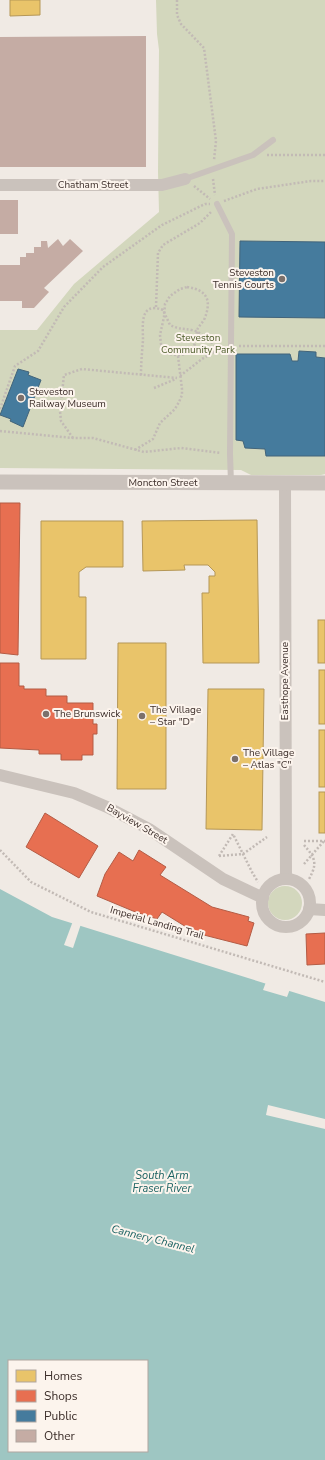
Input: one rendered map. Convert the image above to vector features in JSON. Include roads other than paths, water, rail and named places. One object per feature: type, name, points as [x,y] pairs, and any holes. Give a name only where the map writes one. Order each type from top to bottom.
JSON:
[{"type":"street","name":"Chatham Street","points":[[0,185],[162,185],[185,179]]},
{"type":"street","name":"Moncton Street","points":[[0,482],[325,483]]},
{"type":"street","name":"Easthope Avenue","points":[[285,483],[286,879]]},
{"type":"street","name":"Bayview Street","points":[[0,775],[74,793],[113,810],[149,829],[223,879],[263,898]]},
{"type":"street","points":[[286,879],[300,883],[305,888],[310,901],[309,909],[301,921],[295,925],[281,926],[268,918],[262,905],[265,892],[274,882],[286,879]]},
{"type":"street","points":[[309,909],[325,910]]},
{"type":"lane","points":[[185,179],[253,156],[273,140]]},
{"type":"lane","points":[[218,205],[232,234],[231,483]]},
{"type":"water","name":"South Arm Fraser River","points":[[0,889],[52,917],[325,1002],[325,1460],[0,1460]]},
{"type":"place","name":"Steveston Tennis Courts","points":[[282,279]]},
{"type":"place","name":"Steveston Railway Museum","points":[[21,398]]},
{"type":"place","name":"The Brunswick","points":[[46,714]]},
{"type":"place","name":"The Village – Star \"D\"","points":[[142,716]]},
{"type":"place","name":"The Village – Atlas \"C\"","points":[[235,759]]},
{"type":"park label","name":"Steveston Community Park","points":[[198,344]]},
{"type":"water label","name":"Cannery Channel","points":[[153,1239]]}]
